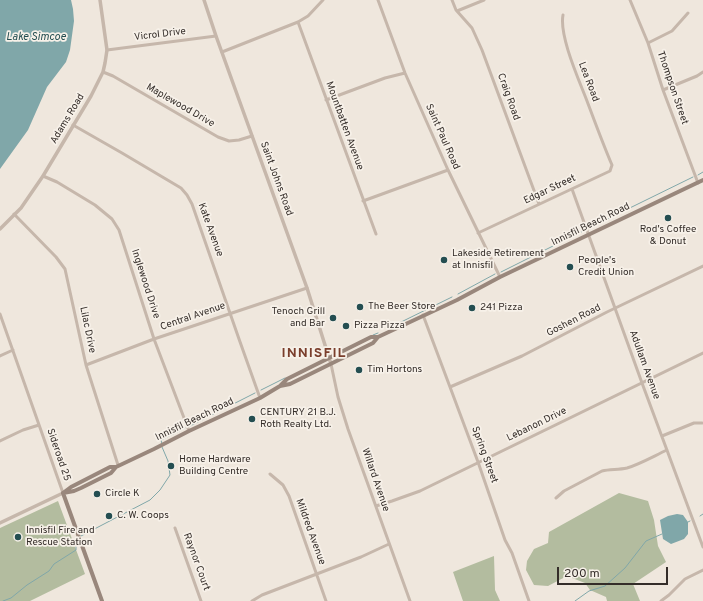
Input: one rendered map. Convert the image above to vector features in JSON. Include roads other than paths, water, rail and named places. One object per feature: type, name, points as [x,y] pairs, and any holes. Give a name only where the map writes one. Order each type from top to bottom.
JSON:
[{"type":"main road","name":"Innisfil Beach Road","points":[[280,386],[290,384],[373,343],[378,337],[703,180]]},
{"type":"main road","name":"Innisfil Beach Road","points":[[63,493],[74,491],[112,473],[117,466],[260,398],[280,386],[287,379],[371,337],[378,337]]},
{"type":"main road","name":"Sideroad 25","points":[[63,493],[102,601]]},
{"type":"street","name":"Adams Road","points":[[0,229],[21,208],[43,176],[91,96],[103,72],[107,50],[100,0]]},
{"type":"street","name":"Saint Johns Road","points":[[204,0],[308,288],[331,364]]},
{"type":"street","points":[[222,52],[298,22],[308,16],[323,0]]},
{"type":"street","name":"Saint Paul Road","points":[[378,0],[405,73],[448,170],[500,278]]},
{"type":"street","name":"Craig Road","points":[[452,0],[457,11],[472,28],[482,50],[539,204]]},
{"type":"street","points":[[457,11],[484,0]]},
{"type":"street","name":"Thompson Street","points":[[630,0],[648,43],[663,90],[698,183]]},
{"type":"street","points":[[648,43],[672,31],[688,13]]},
{"type":"street","name":"Lea Road","points":[[563,15],[562,22],[564,34],[573,63],[606,152]]},
{"type":"street","name":"Mountbatten Avenue","points":[[298,22],[376,234]]},
{"type":"street","name":"Vicrol Drive","points":[[107,50],[216,36]]},
{"type":"street","name":"Maplewood Drive","points":[[103,72],[113,76],[218,137],[229,141],[252,136]]},
{"type":"street","points":[[663,90],[703,72]]},
{"type":"street","points":[[326,100],[385,78],[405,73]]},
{"type":"street","name":"Kate Avenue","points":[[73,125],[122,152],[181,188],[187,195],[192,204],[260,398]]},
{"type":"street","name":"Edgar Street","points":[[478,232],[610,171],[612,165],[606,152]]},
{"type":"street","points":[[363,201],[448,170]]},
{"type":"street","name":"Inglewood Drive","points":[[43,176],[57,182],[95,205],[112,219],[119,230],[154,339],[188,431]]},
{"type":"street","name":"Adullam Avenue","points":[[572,189],[703,547]]},
{"type":"street","name":"Lilac Drive","points":[[14,214],[56,257],[65,269],[86,365],[117,466]]},
{"type":"street","name":"Goshen Road","points":[[450,387],[522,356],[703,266]]},
{"type":"street","name":"Central Avenue","points":[[86,365],[154,339],[308,288]]},
{"type":"street","name":"Sideroad 25","points":[[0,314],[63,493]]},
{"type":"street","name":"Spring Street","points":[[423,315],[478,462],[505,540],[512,553],[529,601]]},
{"type":"street","points":[[0,356],[13,350]]},
{"type":"street","name":"Lebanon Drive","points":[[376,506],[420,491],[703,353]]},
{"type":"street","name":"Willard Avenue","points":[[331,364],[338,397],[348,429],[410,601]]},
{"type":"street","points":[[662,436],[694,423],[702,423]]},
{"type":"street","points":[[0,441],[23,430],[39,425]]},
{"type":"street","points":[[556,498],[564,491],[602,471],[632,466],[667,450]]},
{"type":"street","name":"Mildred Avenue","points":[[270,474],[283,485],[289,496],[326,601]]},
{"type":"street","name":"Innisfil Beach Road","points":[[0,523],[63,493]]},
{"type":"street","name":"Raynor Court","points":[[175,528],[201,601]]},
{"type":"street","points":[[252,601],[262,595],[361,557],[389,544]]},
{"type":"street","points":[[661,601],[685,579],[692,574],[703,570]]},
{"type":"water","name":"Lake Simcoe","points":[[0,0],[71,0],[74,21],[70,50],[66,62],[47,87],[28,130],[0,169]]},
{"type":"water","points":[[677,514],[683,515],[688,522],[688,534],[684,539],[671,544],[663,539],[660,520]]},
{"type":"waterway","points":[[698,175],[703,172]]},
{"type":"waterway","points":[[589,228],[693,177]]},
{"type":"waterway","points":[[501,272],[583,231]]},
{"type":"waterway","points":[[458,294],[495,274]]},
{"type":"waterway","points":[[395,325],[452,297]]},
{"type":"waterway","points":[[373,335],[378,333]]},
{"type":"waterway","points":[[261,390],[285,378]]},
{"type":"waterway","points":[[190,426],[255,393]]},
{"type":"waterway","points":[[162,444],[161,440],[185,428]]},
{"type":"waterway","points":[[81,536],[150,500],[160,490],[170,475],[168,461],[162,447]]},
{"type":"waterway","points":[[575,601],[589,591],[605,586],[625,568],[646,541],[662,534]]},
{"type":"waterway","points":[[3,601],[11,598],[27,585],[49,571],[54,564],[76,550],[76,538],[78,537]]},
{"type":"place","name":"Rod's Coffee & Donut","points":[[668,218]]},
{"type":"place","name":"Lakeside Retirement at Innisfil","points":[[444,260]]},
{"type":"place","name":"People's Credit Union","points":[[570,267]]},
{"type":"place","name":"The Beer Store","points":[[360,307]]},
{"type":"place","name":"241 Pizza","points":[[472,308]]},
{"type":"place","name":"Tenoch Grill and Bar","points":[[333,318]]},
{"type":"place","name":"Pizza Pizza","points":[[346,326]]},
{"type":"place","name":"Tim Hortons","points":[[359,370]]},
{"type":"place","name":"CENTURY 21 B.J. Roth Realty Ltd.","points":[[252,419]]},
{"type":"place","name":"Home Hardware Building Centre","points":[[171,466]]},
{"type":"place","name":"Circle K","points":[[97,494]]},
{"type":"place","name":"C. W. Coops","points":[[109,516]]},
{"type":"place","name":"Innisfil Fire and Rescue Station","points":[[18,537]]},
{"type":"district","name":"INNISFIL","points":[[314,354]]}]
